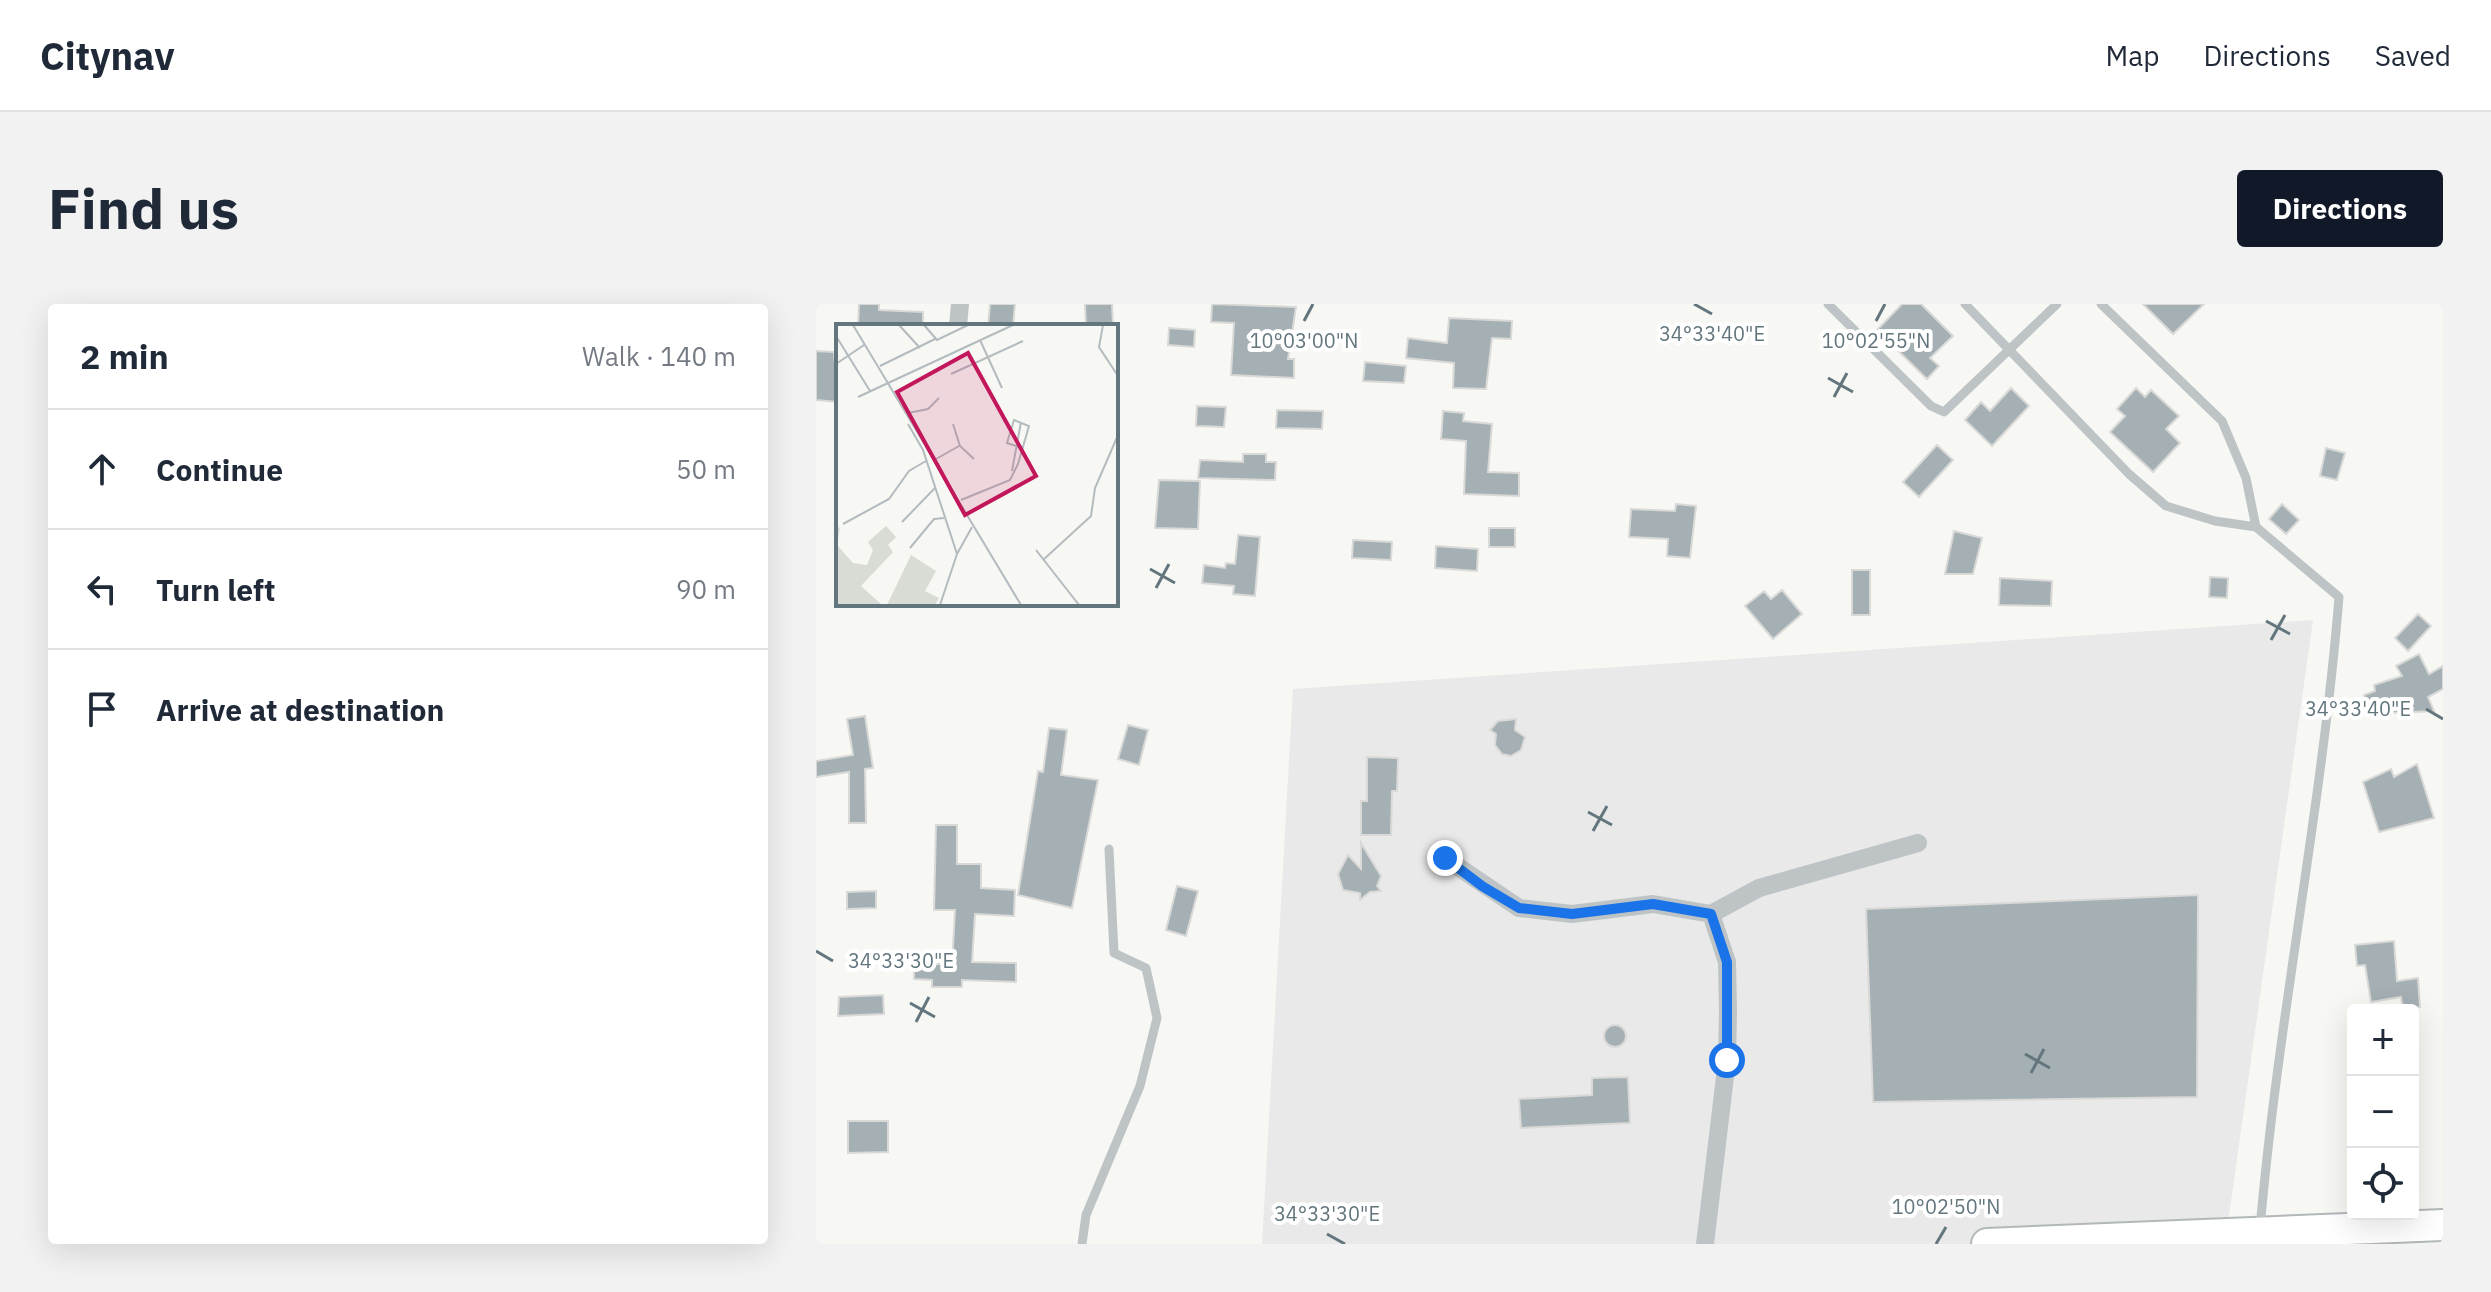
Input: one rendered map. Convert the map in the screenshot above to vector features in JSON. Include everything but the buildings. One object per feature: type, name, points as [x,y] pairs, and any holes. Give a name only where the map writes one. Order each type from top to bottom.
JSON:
[{"type":"highway","points":[[1987,1244],[2443,1225]]},
{"type":"street","points":[[958,324],[960,304]]},
{"type":"street","points":[[1445,858],[1482,886],[1519,908],[1572,914],[1653,904],[1711,914],[1759,888],[1918,843]]},
{"type":"street","points":[[1705,1244],[1727,1060],[1728,1011],[1727,962],[1711,914]]},
{"type":"lane","points":[[1828,304],[1931,406],[1944,412],[2057,304]]},
{"type":"lane","points":[[1965,304],[2129,474],[2166,506],[2215,521],[2256,527],[2339,597],[2322,753],[2267,1147],[2259,1233]]},
{"type":"lane","points":[[2101,304],[2222,421],[2246,478],[2256,527]]},
{"type":"lane","points":[[1082,1244],[1086,1215],[1140,1086],[1157,1018],[1146,968],[1114,953],[1109,849]]},
{"type":"shaded area","points":[[2313,620],[2225,1244],[1262,1244],[1293,689]]},
{"type":"route","points":[[1445,858],[1482,886],[1519,908],[1572,914],[1653,904],[1711,914],[1727,962],[1727,1060]]}]
